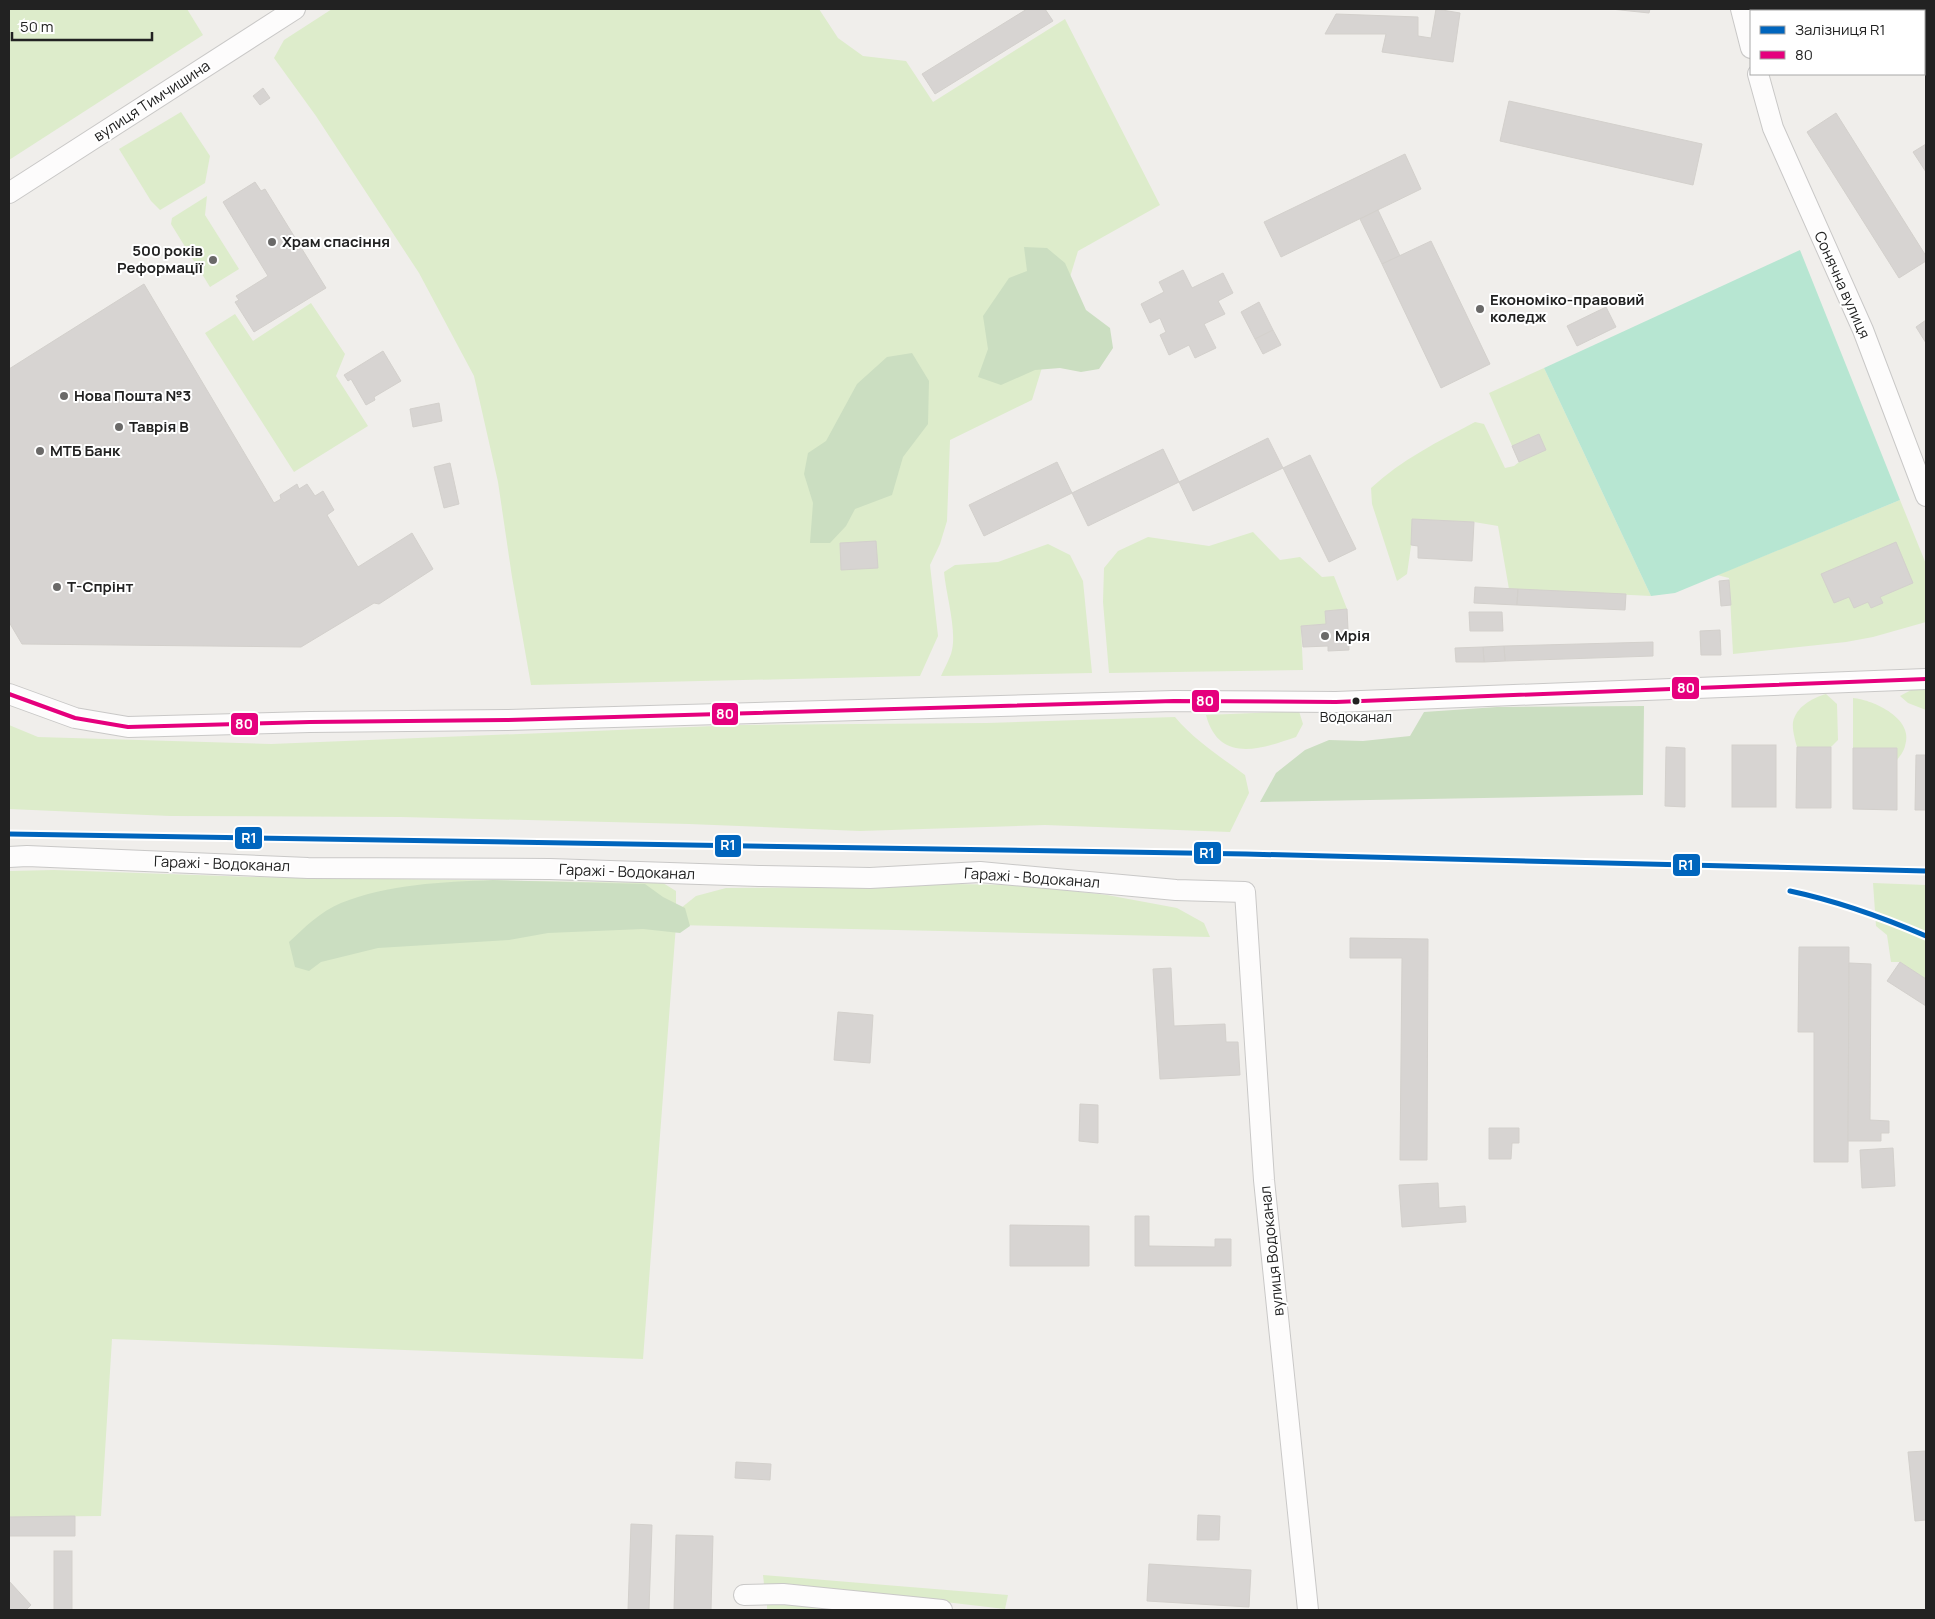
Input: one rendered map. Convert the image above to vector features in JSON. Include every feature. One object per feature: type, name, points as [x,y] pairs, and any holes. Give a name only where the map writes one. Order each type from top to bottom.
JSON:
[{"type":"street","name":"вулиця Тимчишина","points":[[9,192],[295,9]]},
{"type":"street","points":[[1740,9],[1750,44]]},
{"type":"street","name":"Сонячна вулиця","points":[[1758,75],[1773,128],[1863,330],[1926,496]]},
{"type":"street","points":[[9,694],[75,718],[128,727],[310,722],[506,720],[1174,701],[1336,702],[1926,679]]},
{"type":"street","name":"Гаражі - Водоканал","points":[[9,858],[27,856],[308,868],[550,869],[870,878],[980,872],[1176,890],[1245,892]]},
{"type":"street","name":"вулиця Водоканал","points":[[1245,892],[1264,1180],[1308,1610]]},
{"type":"street","points":[[744,1595],[783,1594],[942,1610]]},
{"type":"green space","points":[[9,9],[187,9],[203,35],[9,160]]},
{"type":"green space","points":[[332,9],[819,9],[838,38],[863,56],[906,61],[933,102],[1065,19],[1160,205],[1078,251],[1032,400],[950,440],[947,521],[940,544],[930,565],[938,636],[920,676],[531,685],[498,482],[474,376],[419,273],[316,116],[274,58],[284,40]]},
{"type":"green space","points":[[1757,9],[1825,10],[1758,10]]},
{"type":"green space","points":[[181,112],[210,156],[205,183],[160,210],[151,201],[119,149]]},
{"type":"green space","points":[[207,196],[205,215],[239,269],[210,287],[171,224],[172,218]]},
{"type":"green space","points":[[1024,247],[1047,248],[1065,263],[1086,310],[1110,328],[1113,348],[1099,369],[1081,372],[1060,368],[1035,370],[1001,385],[978,377],[988,349],[983,316],[1009,278],[1027,271]]},
{"type":"green space","points":[[1800,250],[1900,500],[1675,593],[1651,596],[1544,368]]},
{"type":"green space","points":[[311,303],[345,354],[336,376],[368,426],[294,472],[205,333],[235,314],[253,341]]},
{"type":"green space","points":[[912,353],[929,381],[928,424],[903,457],[892,495],[855,509],[846,526],[830,543],[810,543],[813,503],[804,474],[808,453],[826,441],[857,384],[887,357]]},
{"type":"green space","points":[[1544,368],[1651,596],[1509,589],[1498,526],[1474,522],[1413,519],[1407,574],[1397,581],[1372,504],[1371,488],[1408,460],[1475,422],[1484,424],[1505,468],[1514,466],[1519,462],[1489,393]]},
{"type":"green space","points":[[1900,500],[1926,564],[1926,622],[1873,637],[1846,642],[1733,654],[1729,578],[1717,575]]},
{"type":"green space","points":[[1253,532],[1280,560],[1300,557],[1322,577],[1334,576],[1347,609],[1325,611],[1326,624],[1301,626],[1303,670],[1109,673],[1103,602],[1104,568],[1118,551],[1148,537],[1209,546]]},
{"type":"green space","points":[[1048,544],[1070,555],[1083,581],[1092,673],[941,676],[953,645],[951,614],[944,572],[955,565],[998,562]]},
{"type":"green space","points":[[1913,689],[1926,690],[1926,710],[1908,703],[1900,696]]},
{"type":"green space","points":[[1826,694],[1837,704],[1838,740],[1831,747],[1797,747],[1793,722],[1797,712],[1805,704]]},
{"type":"green space","points":[[1853,698],[1881,707],[1898,719],[1904,727],[1906,736],[1905,746],[1897,760],[1897,748],[1853,748]]},
{"type":"green space","points":[[1644,706],[1643,795],[1260,802],[1276,773],[1305,750],[1329,740],[1363,741],[1410,736],[1424,712],[1497,707]]},
{"type":"green space","points":[[1299,711],[1303,724],[1296,737],[1269,746],[1243,749],[1231,747],[1221,741],[1212,731],[1206,715]]},
{"type":"green space","points":[[1175,717],[1199,741],[1245,775],[1249,793],[1230,832],[1045,825],[860,831],[689,824],[401,817],[170,816],[9,809],[9,725],[38,737],[271,744],[739,725],[987,723]]},
{"type":"green space","points":[[54,870],[253,877],[663,883],[676,891],[676,912],[696,896],[726,888],[892,887],[950,884],[1020,885],[1107,895],[1177,908],[1204,923],[1210,937],[676,925],[643,1359],[112,1339],[101,1516],[9,1517],[9,871]]},
{"type":"green space","points":[[493,880],[645,884],[663,897],[685,908],[690,926],[680,933],[643,929],[548,933],[509,940],[378,948],[321,962],[309,971],[295,967],[289,942],[320,915],[334,906],[359,897],[396,888],[435,883]]},
{"type":"green space","points":[[1873,883],[1926,885],[1926,979],[1900,962],[1891,962],[1887,935],[1876,926]]},
{"type":"green space","points":[[763,1575],[1008,1595],[1005,1609],[928,1600],[775,1588],[764,1584]]},
{"type":"green space","points":[[774,1601],[872,1610],[767,1610],[767,1604]]},
{"type":"building","points":[[1027,9],[1045,9],[1053,21],[935,94],[922,74]]},
{"type":"building","points":[[1436,9],[1460,13],[1453,62],[1382,52],[1386,34],[1325,34],[1336,14],[1418,17],[1418,36],[1431,38]]},
{"type":"building","points":[[1611,9],[1650,9],[1649,13]]},
{"type":"building","points":[[263,88],[270,98],[260,105],[253,96]]},
{"type":"building","points":[[1509,101],[1702,144],[1693,185],[1500,141]]},
{"type":"building","points":[[1836,113],[1926,256],[1926,261],[1899,278],[1807,132]]},
{"type":"building","points":[[1926,144],[1926,172],[1913,152]]},
{"type":"building","points":[[1405,154],[1421,189],[1281,257],[1264,222]]},
{"type":"building","name":"Храм спасіння","points":[[255,182],[261,191],[265,189],[326,288],[254,332],[235,302],[239,300],[236,296],[268,276],[223,202]]},
{"type":"building","points":[[1378,210],[1400,256],[1382,264],[1360,219]]},
{"type":"building","points":[[1431,241],[1490,364],[1441,388],[1382,264]]},
{"type":"building","points":[[1183,270],[1192,288],[1223,273],[1233,293],[1218,301],[1225,314],[1204,324],[1216,348],[1195,358],[1189,345],[1169,355],[1160,335],[1166,332],[1160,318],[1150,323],[1141,304],[1164,292],[1159,282]]},
{"type":"building","name":"Таврія В","points":[[144,284],[274,503],[281,499],[280,495],[297,484],[299,489],[307,484],[315,496],[323,491],[334,510],[327,515],[358,567],[412,533],[433,569],[379,604],[374,603],[301,647],[22,644],[9,622],[9,369]]},
{"type":"building","points":[[1259,302],[1273,330],[1255,339],[1241,312]]},
{"type":"building","points":[[1606,307],[1616,327],[1577,346],[1567,326]]},
{"type":"building","points":[[1926,320],[1926,343],[1916,327]]},
{"type":"building","points":[[1273,330],[1281,345],[1263,354],[1255,339]]},
{"type":"building","points":[[383,351],[401,381],[374,397],[375,400],[366,405],[351,379],[348,381],[344,375]]},
{"type":"building","points":[[439,403],[442,421],[413,427],[410,409]]},
{"type":"building","points":[[1539,434],[1546,450],[1519,462],[1512,446]]},
{"type":"building","points":[[1268,438],[1283,468],[1193,511],[1179,482]]},
{"type":"building","points":[[1163,449],[1179,482],[1088,526],[1072,493]]},
{"type":"building","points":[[1310,455],[1356,549],[1329,562],[1283,468]]},
{"type":"building","points":[[1057,462],[1072,493],[984,536],[969,505]]},
{"type":"building","points":[[450,463],[459,504],[444,508],[434,467]]},
{"type":"building","points":[[1412,519],[1474,522],[1472,561],[1418,558],[1418,546],[1411,545]]},
{"type":"building","points":[[876,541],[878,568],[841,570],[840,543]]},
{"type":"building","points":[[1896,542],[1913,583],[1880,597],[1883,603],[1871,608],[1868,602],[1854,608],[1849,597],[1834,603],[1821,574]]},
{"type":"building","points":[[1729,580],[1731,605],[1721,606],[1719,581]]},
{"type":"building","points":[[1475,587],[1518,589],[1517,605],[1474,603]]},
{"type":"building","points":[[1518,589],[1626,594],[1625,610],[1517,605]]},
{"type":"building","name":"Мрія","points":[[1347,609],[1349,650],[1328,651],[1328,646],[1303,647],[1301,626],[1326,624],[1325,611]]},
{"type":"building","points":[[1469,612],[1502,612],[1503,631],[1470,631]]},
{"type":"building","points":[[1720,630],[1721,655],[1701,655],[1700,631]]},
{"type":"building","points":[[1653,642],[1653,656],[1505,661],[1504,646]]},
{"type":"building","points":[[1504,646],[1505,661],[1484,662],[1483,647]]},
{"type":"building","points":[[1483,647],[1484,662],[1456,662],[1455,648]]},
{"type":"building","points":[[1732,745],[1776,745],[1776,807],[1732,807]]},
{"type":"building","points":[[1666,747],[1685,748],[1685,807],[1665,806]]},
{"type":"building","points":[[1797,747],[1831,747],[1831,808],[1796,808]]},
{"type":"building","points":[[1853,748],[1897,748],[1897,810],[1853,809]]},
{"type":"building","points":[[1916,755],[1926,755],[1926,810],[1915,810]]},
{"type":"building","points":[[1350,938],[1428,939],[1427,1160],[1400,1160],[1402,958],[1350,958]]},
{"type":"building","points":[[1799,947],[1849,947],[1848,1162],[1814,1162],[1814,1032],[1798,1032]]},
{"type":"building","points":[[1900,962],[1926,979],[1926,1006],[1887,981]]},
{"type":"building","points":[[1849,963],[1871,964],[1870,1120],[1889,1121],[1889,1133],[1881,1133],[1881,1141],[1848,1141]]},
{"type":"building","points":[[1171,968],[1174,1026],[1225,1024],[1226,1042],[1238,1042],[1240,1075],[1160,1079],[1153,969]]},
{"type":"building","points":[[838,1012],[873,1015],[870,1063],[834,1060]]},
{"type":"building","points":[[1080,1104],[1098,1105],[1098,1143],[1079,1141]]},
{"type":"building","points":[[1489,1128],[1519,1128],[1519,1143],[1512,1143],[1511,1159],[1489,1159]]},
{"type":"building","points":[[1893,1148],[1895,1186],[1862,1188],[1860,1150]]},
{"type":"building","points":[[1438,1183],[1439,1208],[1465,1206],[1466,1222],[1402,1227],[1399,1185]]},
{"type":"building","points":[[1135,1216],[1149,1216],[1149,1246],[1215,1247],[1215,1239],[1231,1239],[1231,1266],[1135,1266]]},
{"type":"building","points":[[1010,1225],[1089,1226],[1089,1266],[1010,1266]]},
{"type":"building","points":[[1926,1451],[1926,1520],[1915,1521],[1908,1452]]},
{"type":"building","points":[[736,1462],[771,1464],[770,1480],[735,1478]]},
{"type":"building","points":[[1198,1515],[1220,1516],[1219,1540],[1197,1540]]},
{"type":"building","points":[[75,1516],[75,1536],[9,1536],[9,1517]]},
{"type":"building","points":[[631,1524],[652,1525],[649,1610],[628,1610]]},
{"type":"building","points":[[676,1535],[713,1536],[711,1610],[674,1610]]},
{"type":"building","points":[[54,1551],[72,1551],[72,1610],[54,1610]]},
{"type":"building","points":[[1149,1564],[1251,1570],[1249,1607],[1147,1601]]},
{"type":"building","points":[[9,1581],[31,1605],[26,1610],[9,1610]]},
{"type":"rail line","name":"R1","points":[[9,834],[1246,854],[1926,871]]},
{"type":"rail line","name":"R1","points":[[1790,891],[1859,910],[1926,936]]},
{"type":"transit line","name":"80","points":[[9,694],[75,718],[128,727],[310,722],[506,720],[1174,701],[1336,702],[1926,679]]},
{"type":"place","name":"Храм спасіння","points":[[272,242]]},
{"type":"place","name":"500 років Реформації","points":[[213,260]]},
{"type":"place","name":"Економіко-правовий коледж","points":[[1480,309]]},
{"type":"place","name":"Нова Пошта №3","points":[[64,396]]},
{"type":"place","name":"Таврія В","points":[[119,427]]},
{"type":"place","name":"МТБ Банк","points":[[40,451]]},
{"type":"place","name":"Т-Спрінт","points":[[57,587]]},
{"type":"place","name":"Мрія","points":[[1325,636]]},
{"type":"place","name":"Водоканал","points":[[1356,701]]}]
